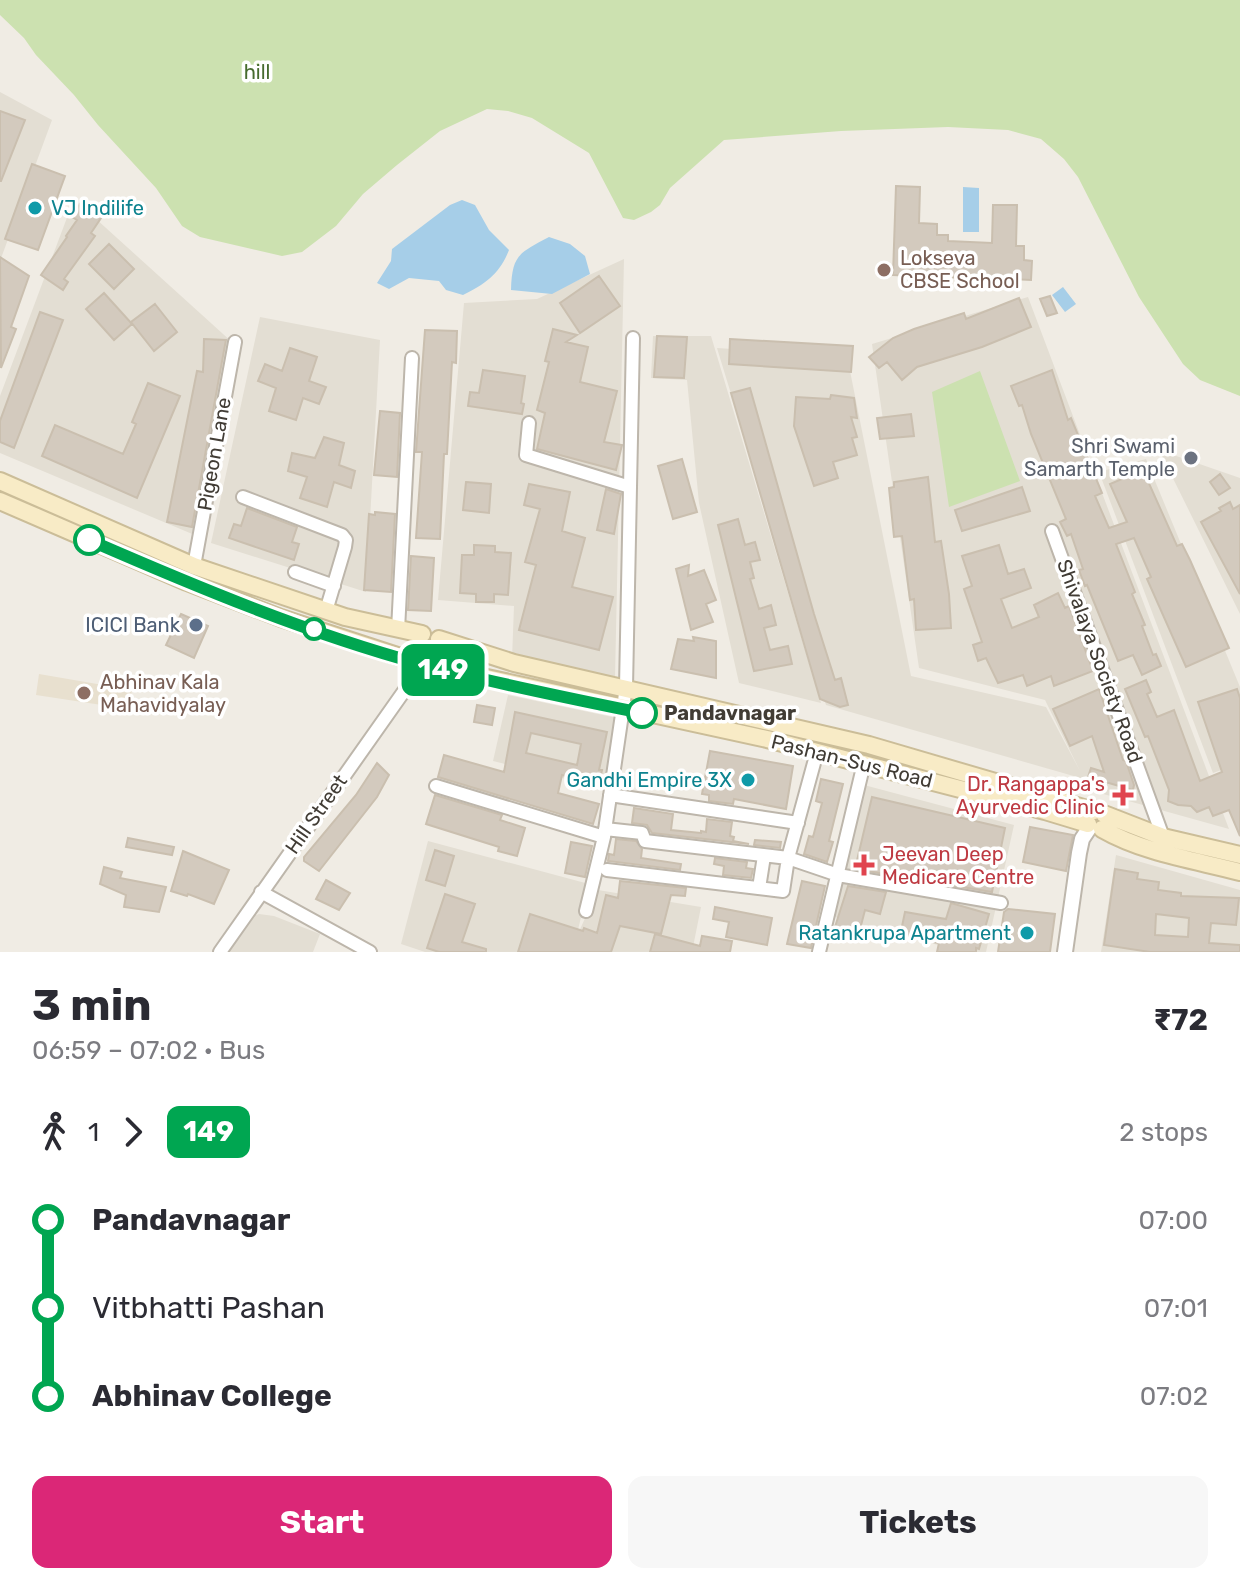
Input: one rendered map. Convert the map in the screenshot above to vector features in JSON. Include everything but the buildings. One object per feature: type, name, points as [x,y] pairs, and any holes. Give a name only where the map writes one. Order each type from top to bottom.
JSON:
[{"type":"main road","name":"Pashan-Sus Road","points":[[0,481],[194,566],[326,611],[430,637],[514,663],[869,745],[1096,822],[1116,837],[1160,852],[1240,872]]},
{"type":"main road","name":"Pashan-Sus Road","points":[[0,501],[220,595],[420,668],[817,752],[1240,855]]},
{"type":"main road","points":[[430,637],[442,652],[439,659],[420,668],[414,658],[412,644],[430,637]]},
{"type":"street","points":[[586,911],[604,833],[626,687],[633,338]]},
{"type":"street","name":"Pigeon Lane","points":[[194,566],[235,342]]},
{"type":"street","points":[[398,630],[412,358]]},
{"type":"street","points":[[529,423],[526,455],[630,487]]},
{"type":"street","points":[[243,497],[342,535],[346,540],[326,611]]},
{"type":"street","name":"Shivalaya Society Road","points":[[1052,531],[1163,837]]},
{"type":"street","points":[[295,572],[334,586]]},
{"type":"street","name":"Hill Street","points":[[220,952],[420,668]]},
{"type":"street","points":[[607,870],[783,891],[788,858],[817,752]]},
{"type":"street","points":[[819,952],[864,763]]},
{"type":"street","points":[[436,786],[604,833],[642,833],[645,841],[788,858],[838,875],[1001,903]]},
{"type":"street","points":[[610,795],[798,823]]},
{"type":"street","points":[[1065,952],[1082,839],[1096,822]]},
{"type":"street","points":[[1075,952],[1088,854],[1096,822]]},
{"type":"street","points":[[759,888],[764,856]]},
{"type":"street","points":[[261,892],[370,952]]},
{"type":"shaded area","points":[[0,92],[52,120],[0,261]]},
{"type":"shaded area","points":[[74,199],[233,343],[197,536],[0,453],[0,396]]},
{"type":"shaded area","points":[[624,259],[615,678],[512,659],[514,606],[438,600],[464,303],[537,299]]},
{"type":"shaded area","points":[[1028,297],[1229,829],[1089,790],[1084,779],[826,705],[717,348],[847,356],[911,676],[1046,707],[1080,771],[1045,700],[919,668],[872,344]]},
{"type":"shaded area","points":[[260,317],[380,340],[366,592],[211,543]]},
{"type":"shaded area","points":[[653,336],[711,336],[821,703],[739,683],[699,503],[687,380],[651,378]]},
{"type":"shaded area","points":[[1159,450],[1240,478],[1240,614]]},
{"type":"shaded area","points":[[1146,459],[1240,687],[1240,763],[1213,773],[1099,472]]},
{"type":"shaded area","name":"Abhinav Kala Mahavidyalay","points":[[39,674],[132,690],[128,709],[36,695]]},
{"type":"shaded area","points":[[508,695],[622,719],[607,789],[493,761]]},
{"type":"shaded area","points":[[864,785],[1014,825],[986,952],[964,952],[831,916]]},
{"type":"shaded area","points":[[428,841],[589,884],[576,938],[598,890],[701,907],[692,952],[425,952],[401,944]]},
{"type":"shaded area","points":[[1116,855],[1240,890],[1240,952],[1101,952]]},
{"type":"shaded area","points":[[259,914],[274,916],[320,934],[313,952],[224,952],[251,917]]},
{"type":"green space","name":"hill","points":[[0,0],[1240,0],[1240,396],[1200,380],[1183,364],[1139,297],[1078,177],[1064,159],[1041,139],[1008,130],[948,127],[724,140],[670,188],[660,205],[634,220],[623,218],[589,153],[532,118],[487,109],[440,131],[363,194],[336,226],[302,252],[282,256],[200,237],[182,226],[156,188],[24,38],[0,15]]},
{"type":"green space","points":[[980,371],[1020,481],[949,507],[932,392]]},
{"type":"water","points":[[963,187],[979,188],[979,232],[963,232]]},
{"type":"water","points":[[462,200],[475,205],[489,230],[509,250],[491,277],[463,295],[446,290],[439,281],[409,278],[389,289],[377,283],[391,261],[392,249],[450,205]]},
{"type":"water","points":[[549,237],[570,244],[585,256],[590,274],[552,294],[511,290],[513,269],[519,256]]},
{"type":"water","points":[[1063,287],[1076,304],[1065,312],[1052,295]]},
{"type":"bus line","name":"149","points":[[89,540],[220,595],[358,644],[438,668],[642,713]]},
{"type":"place","name":"VJ Indilife","points":[[35,208]]},
{"type":"place","name":"Lokseva CBSE School","points":[[884,270]]},
{"type":"place","name":"Shri Swami Samarth Temple","points":[[1191,458]]},
{"type":"place","name":"ICICI Bank","points":[[196,625]]},
{"type":"place","name":"Abhinav Kala Mahavidyalay","points":[[84,693]]},
{"type":"place","name":"Pandavnagar","points":[[642,713]]},
{"type":"place","name":"Gandhi Empire 3X","points":[[748,780]]},
{"type":"place","name":"Dr. Rangappa's Ayurvedic Clinic","points":[[1123,795]]},
{"type":"place","name":"Jeevan Deep Medicare Centre","points":[[864,865]]},
{"type":"place","name":"Ratankrupa Apartment","points":[[1027,933]]}]
